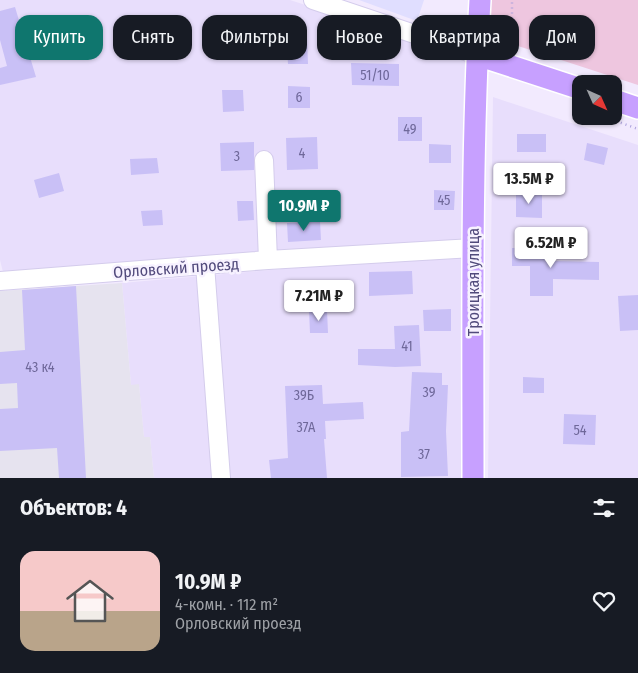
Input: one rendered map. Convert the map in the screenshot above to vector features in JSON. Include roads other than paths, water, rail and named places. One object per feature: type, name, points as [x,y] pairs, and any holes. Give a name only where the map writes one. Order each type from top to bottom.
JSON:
[{"type":"main road","name":"Троицкая улица","points":[[479,15],[480,0]]},
{"type":"main road","name":"Троицкая улица","points":[[473,478],[473,248],[477,60]]},
{"type":"main road","points":[[492,60],[572,86]]},
{"type":"main road","points":[[622,103],[638,108]]},
{"type":"street","points":[[313,0],[341,4],[411,30]]},
{"type":"street","points":[[264,160],[268,260]]},
{"type":"street","name":"Орловский проезд","points":[[0,281],[268,260],[473,248]]},
{"type":"street","points":[[205,266],[221,478]]}]
